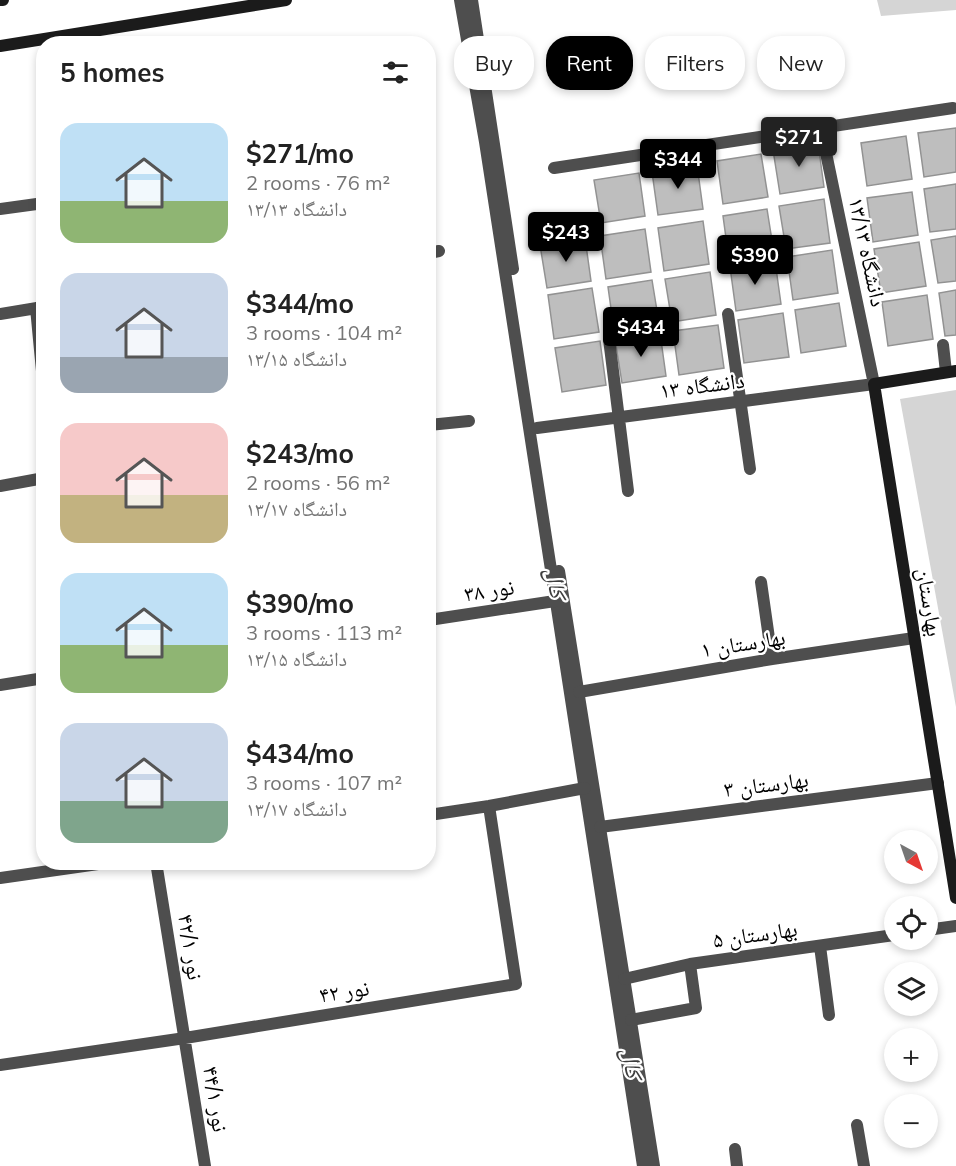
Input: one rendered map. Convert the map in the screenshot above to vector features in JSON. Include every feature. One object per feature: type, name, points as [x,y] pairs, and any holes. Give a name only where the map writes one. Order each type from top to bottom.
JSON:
[{"type":"street","points":[[62,36],[286,0]]},
{"type":"street","points":[[460,0],[485,142],[643,1166]]},
{"type":"street","points":[[472,0],[654,1166]]},
{"type":"street","points":[[0,46],[36,40]]},
{"type":"street","points":[[554,168],[953,108]]},
{"type":"street","name":"دانشگاه ۱۳/۱۳","points":[[821,129],[874,384]]},
{"type":"street","points":[[0,209],[36,204]]},
{"type":"street","points":[[0,314],[36,309]]},
{"type":"street","points":[[728,315],[750,469]]},
{"type":"street","points":[[609,339],[628,491]]},
{"type":"street","points":[[874,384],[951,371],[943,345]]},
{"type":"street","name":"دانشگاه ۱۳","points":[[537,428],[874,384]]},
{"type":"street","name":"بهارستان","points":[[874,384],[956,898]]},
{"type":"street","points":[[436,423],[469,421]]},
{"type":"street","points":[[0,486],[36,479]]},
{"type":"street","points":[[761,582],[772,659]]},
{"type":"street","name":"نور ۳۸","points":[[436,619],[555,601]]},
{"type":"street","name":"بهارستان ۱","points":[[579,692],[772,659],[914,638]]},
{"type":"street","points":[[0,685],[36,679]]},
{"type":"street","name":"بهارستان ۳","points":[[600,827],[938,783]]},
{"type":"street","points":[[436,814],[585,788]]},
{"type":"street","name":"نور ۴۲","points":[[0,1065],[185,1038],[516,984],[489,806]]},
{"type":"street","points":[[0,878],[56,870]]},
{"type":"street","name":"نور ۴۲/۱","points":[[157,870],[185,1038]]},
{"type":"street","points":[[938,928],[956,926]]},
{"type":"street","name":"بهارستان ۵","points":[[624,979],[690,964],[884,936]]},
{"type":"street","points":[[820,946],[829,1015]]},
{"type":"street","points":[[631,1020],[696,1008],[690,964]]},
{"type":"street","name":"نور ۴۴/۱","points":[[185,1038],[205,1166]]},
{"type":"street","points":[[857,1125],[864,1166]]},
{"type":"street","points":[[735,1149],[737,1166]]},
{"type":"shaded area","points":[[877,0],[956,0],[956,10],[881,16]]},
{"type":"shaded area","points":[[956,390],[956,707],[900,399]]},
{"type":"building","points":[[956,128],[956,172],[924,177],[918,133]]},
{"type":"building","points":[[906,136],[912,179],[867,186],[861,143]]},
{"type":"building","points":[[818,143],[824,187],[780,194],[773,150]]},
{"type":"building","points":[[761,154],[768,197],[723,204],[717,161]]},
{"type":"building","points":[[697,165],[703,209],[658,215],[652,172]]},
{"type":"building","points":[[639,173],[645,216],[601,223],[594,180]]},
{"type":"building","points":[[956,184],[956,229],[930,232],[924,189]]},
{"type":"building","points":[[912,192],[918,235],[873,242],[867,198]]},
{"type":"building","points":[[824,199],[830,243],[786,249],[779,206]]},
{"type":"building","points":[[767,209],[774,253],[729,260],[723,216]]},
{"type":"building","points":[[703,221],[709,264],[664,271],[658,228]]},
{"type":"building","points":[[645,229],[651,272],[606,279],[600,236]]},
{"type":"building","points":[[956,236],[956,281],[938,283],[931,240]]},
{"type":"building","points":[[585,238],[591,281],[547,288],[540,245]]},
{"type":"building","points":[[919,242],[926,286],[881,293],[874,249]]},
{"type":"building","points":[[832,250],[838,293],[793,300],[787,257]]},
{"type":"building","points":[[775,261],[781,304],[736,311],[730,267]]},
{"type":"building","points":[[710,272],[716,315],[672,322],[665,279]]},
{"type":"building","points":[[652,280],[659,323],[614,330],[608,287]]},
{"type":"building","points":[[592,288],[599,332],[554,339],[548,295]]},
{"type":"building","points":[[956,290],[956,335],[945,336],[939,293]]},
{"type":"building","points":[[927,295],[933,339],[888,346],[882,302]]},
{"type":"building","points":[[839,303],[846,346],[801,353],[795,310]]},
{"type":"building","points":[[783,313],[789,357],[744,363],[738,320]]},
{"type":"building","points":[[718,325],[724,368],[679,375],[673,331]]},
{"type":"building","points":[[660,333],[666,376],[622,383],[615,339]]},
{"type":"building","points":[[600,341],[606,385],[562,392],[555,348]]},
{"type":"water label","name":"کال","points":[[557,583]]},
{"type":"water label","name":"کال","points":[[633,1063]]}]
